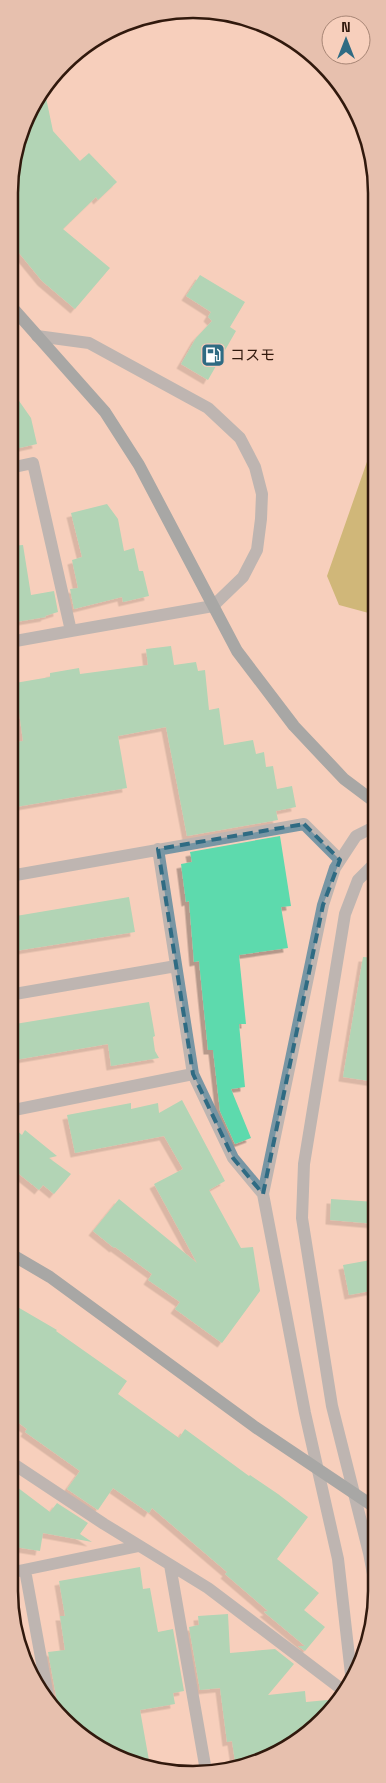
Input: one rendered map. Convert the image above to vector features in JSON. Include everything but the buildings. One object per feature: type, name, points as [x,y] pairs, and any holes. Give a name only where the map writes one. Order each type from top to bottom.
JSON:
[{"type":"street","points":[[18,314],[105,412],[140,464],[237,651],[294,726],[344,779],[368,797]]},
{"type":"street","points":[[18,641],[213,606],[244,577],[257,550],[261,519],[262,494],[255,467],[240,438],[208,408],[90,343],[38,336]]},
{"type":"street","points":[[18,466],[34,463],[70,631]]},
{"type":"street","points":[[18,875],[304,824],[340,860]]},
{"type":"street","points":[[350,1667],[338,1559],[317,1468],[263,1194],[322,905],[335,868],[356,836],[368,830]]},
{"type":"street","points":[[158,849],[193,1074],[233,1158],[263,1194]]},
{"type":"street","points":[[368,870],[358,880],[345,914],[304,1164],[302,1218],[332,1406],[368,1549]]},
{"type":"street","points":[[18,993],[176,966]]},
{"type":"street","points":[[18,1109],[193,1074]]},
{"type":"street","points":[[18,1258],[50,1277],[255,1427],[368,1503]]},
{"type":"street","points":[[18,1467],[208,1588],[339,1687]]},
{"type":"street","points":[[18,1571],[140,1546]]},
{"type":"street","points":[[170,1564],[205,1765]]},
{"type":"street","points":[[25,1570],[46,1687]]},
{"type":"highlighted area","points":[[304,824],[340,860],[323,905],[263,1194],[233,1158],[193,1074],[158,849]]},
{"type":"shaded area","points":[[368,459],[368,613],[339,605],[327,576]]},
{"type":"place","name":"コスモ","points":[[213,355]]}]
